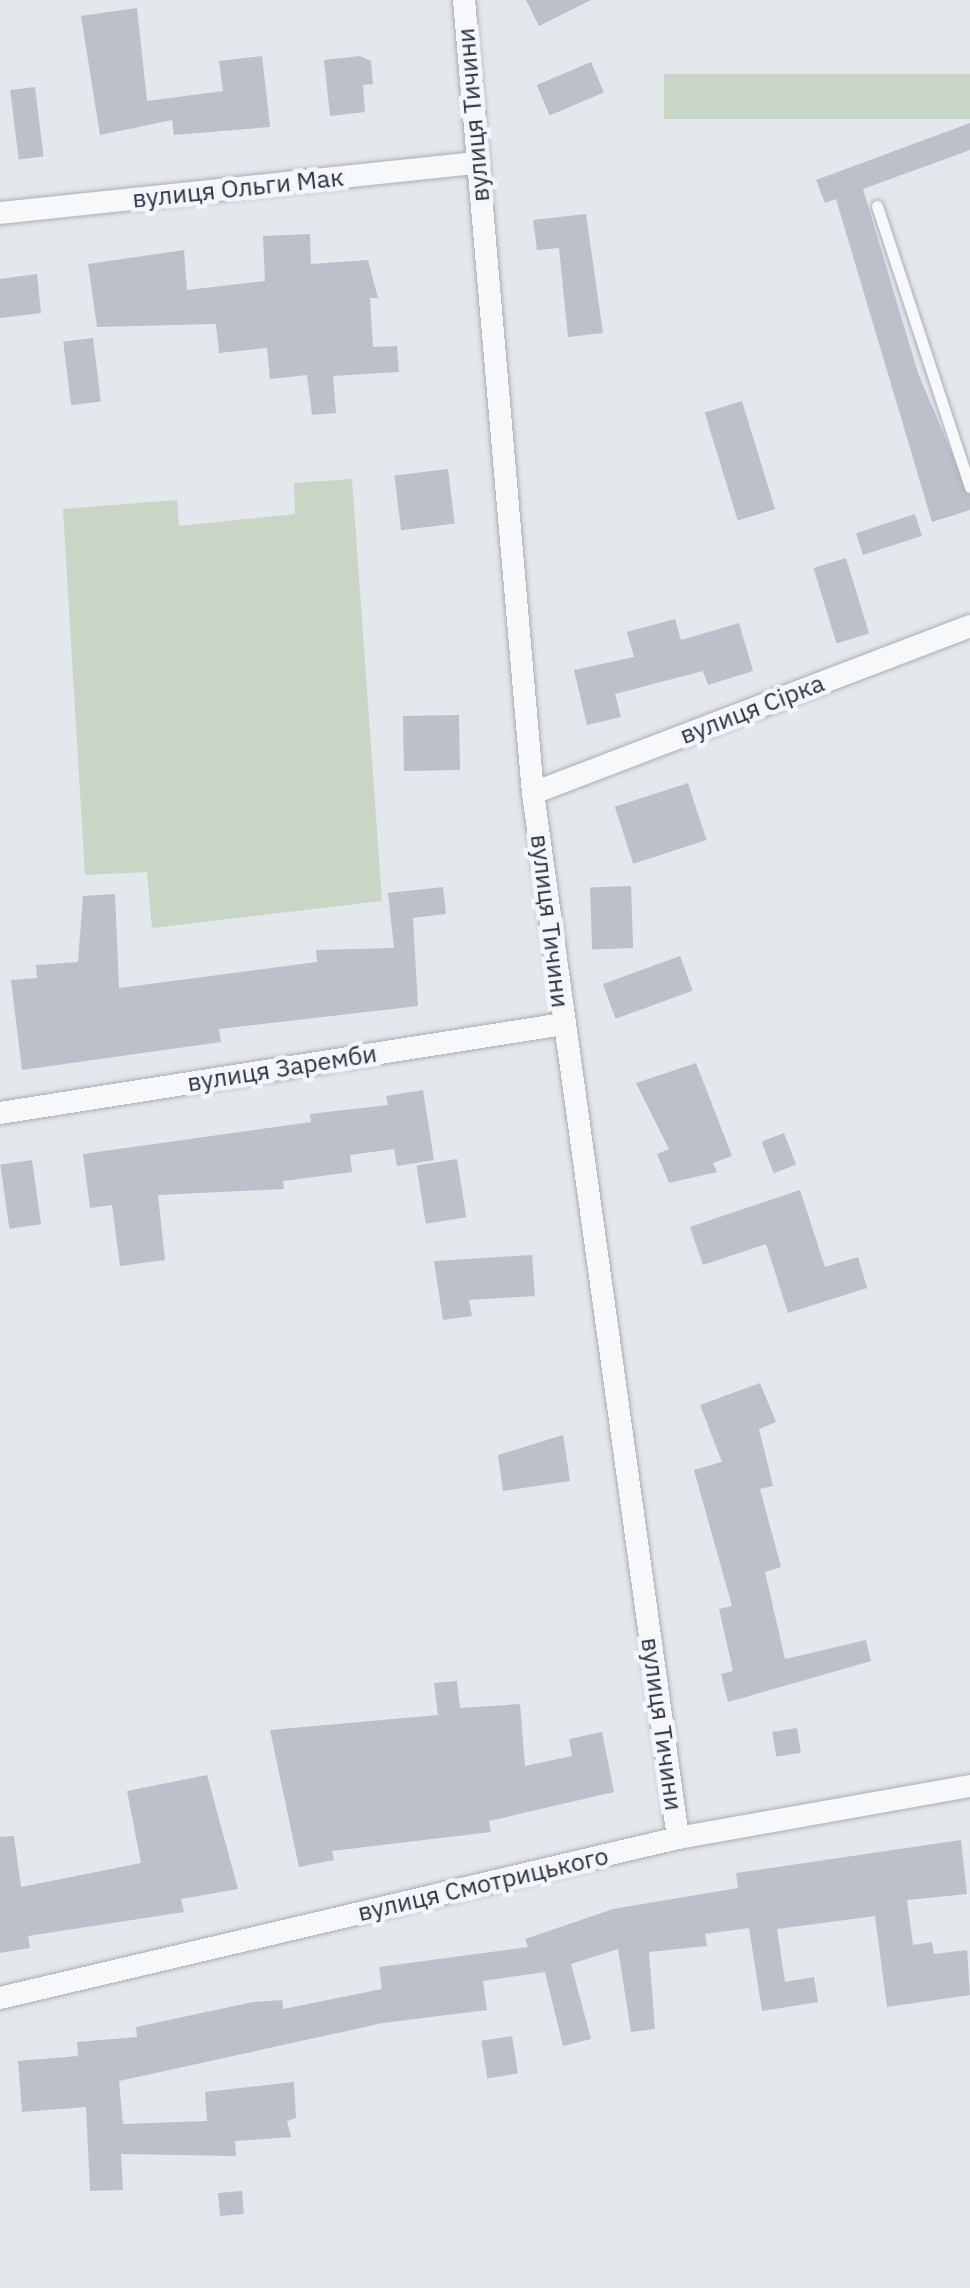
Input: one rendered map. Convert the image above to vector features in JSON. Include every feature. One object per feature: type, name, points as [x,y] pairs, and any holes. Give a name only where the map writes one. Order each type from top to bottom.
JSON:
[{"type":"street","name":"вулиця Тичини","points":[[464,0],[533,793],[678,1838]]},
{"type":"street","name":"вулиця Ольги Мак","points":[[0,213],[477,163]]},
{"type":"street","name":"вулиця Сірка","points":[[533,793],[970,626]]},
{"type":"street","name":"вулиця Заремби","points":[[0,1113],[564,1024]]},
{"type":"street","name":"вулиця Смотрицького","points":[[0,1998],[678,1838],[970,1786]]},
{"type":"lane","points":[[878,206],[970,487]]},
{"type":"green space","points":[[664,74],[970,74],[970,119],[664,119]]},
{"type":"green space","points":[[352,479],[382,901],[152,928],[147,872],[85,875],[63,509],[177,500],[179,526],[295,514],[294,483]]},
{"type":"building","points":[[526,0],[591,0],[539,26]]},
{"type":"building","points":[[137,8],[147,101],[223,91],[219,61],[262,56],[270,127],[174,135],[172,120],[100,135],[81,16]]},
{"type":"building","points":[[360,56],[371,61],[373,84],[363,85],[365,112],[330,116],[324,60]]},
{"type":"building","points":[[591,62],[604,92],[550,115],[537,85]]},
{"type":"building","points":[[35,87],[44,156],[19,160],[10,90]]},
{"type":"building","points":[[970,123],[970,150],[863,189],[918,373],[970,496],[970,510],[932,522],[836,199],[825,203],[816,180]]},
{"type":"building","points":[[586,214],[603,333],[568,337],[559,248],[537,250],[533,220]]},
{"type":"building","points":[[310,234],[311,264],[368,260],[378,298],[370,298],[373,347],[397,346],[399,372],[333,376],[336,413],[312,415],[307,375],[270,379],[267,348],[219,353],[216,324],[97,327],[88,264],[184,250],[187,290],[265,281],[263,236]]},
{"type":"building","points":[[37,274],[41,313],[0,318],[0,279]]},
{"type":"building","points":[[93,338],[101,402],[71,405],[63,342]]},
{"type":"building","points":[[742,401],[775,509],[738,520],[705,412]]},
{"type":"building","points":[[448,469],[455,524],[401,530],[394,476]]},
{"type":"building","points":[[915,514],[922,536],[863,555],[856,533]]},
{"type":"building","points":[[846,558],[869,634],[837,643],[813,568]]},
{"type":"building","points":[[675,619],[681,640],[739,623],[753,671],[708,685],[703,671],[615,694],[621,717],[587,725],[574,670],[634,657],[627,632]]},
{"type":"building","points":[[459,715],[460,770],[404,771],[403,716]]},
{"type":"building","points":[[688,783],[707,840],[633,864],[615,807]]},
{"type":"building","points":[[631,886],[633,948],[592,949],[590,887]]},
{"type":"building","points":[[443,887],[446,914],[413,918],[418,1006],[219,1029],[221,1042],[22,1070],[11,980],[37,978],[36,965],[78,962],[83,896],[115,894],[119,988],[317,962],[316,950],[394,948],[388,893]]},
{"type":"building","points":[[680,956],[693,991],[616,1019],[603,984]]},
{"type":"building","points":[[696,1063],[732,1156],[713,1163],[717,1172],[669,1183],[657,1154],[669,1149],[636,1083]]},
{"type":"building","points":[[423,1090],[434,1160],[397,1166],[394,1149],[350,1155],[352,1172],[283,1181],[284,1189],[158,1195],[165,1260],[120,1266],[112,1205],[90,1208],[83,1154],[311,1122],[310,1114],[388,1105],[386,1096]]},
{"type":"building","points":[[784,1133],[796,1165],[774,1173],[762,1142]]},
{"type":"building","points":[[457,1159],[466,1217],[426,1224],[417,1165]]},
{"type":"building","points":[[32,1160],[41,1224],[9,1229],[0,1164]]},
{"type":"building","points":[[800,1190],[825,1267],[858,1257],[867,1288],[788,1313],[766,1244],[703,1265],[690,1227]]},
{"type":"building","points":[[532,1255],[535,1296],[469,1300],[472,1316],[443,1320],[434,1261]]},
{"type":"building","points":[[760,1383],[776,1422],[759,1429],[773,1486],[760,1489],[781,1567],[765,1572],[785,1659],[866,1640],[871,1661],[728,1702],[721,1674],[733,1671],[719,1609],[732,1606],[694,1470],[722,1462],[700,1405]]},
{"type":"building","points":[[563,1435],[570,1481],[503,1491],[498,1455]]},
{"type":"building","points":[[457,1681],[460,1708],[520,1704],[525,1766],[572,1756],[569,1739],[602,1732],[614,1792],[489,1821],[491,1832],[332,1851],[334,1860],[299,1867],[270,1730],[438,1715],[434,1683]]},
{"type":"building","points":[[797,1728],[801,1753],[776,1757],[772,1732]]},
{"type":"building","points":[[207,1775],[238,1889],[181,1899],[184,1912],[28,1936],[30,1948],[0,1953],[0,1837],[14,1836],[21,1887],[141,1863],[127,1791]]},
{"type":"building","points":[[961,1840],[967,1894],[907,1900],[913,1945],[932,1942],[934,1954],[967,1950],[970,1995],[887,2007],[875,1916],[777,1929],[785,1982],[814,1977],[818,2002],[762,2011],[749,1928],[705,1934],[707,1946],[649,1952],[655,2029],[631,2032],[618,1949],[571,1964],[591,2039],[563,2046],[545,1972],[483,1981],[487,2010],[383,2023],[119,2081],[123,2124],[207,2121],[205,2092],[294,2082],[296,2118],[287,2121],[291,2137],[235,2141],[236,2156],[121,2154],[123,2190],[90,2191],[86,2107],[22,2112],[18,2061],[78,2056],[77,2042],[137,2037],[136,2027],[253,2002],[282,2000],[283,2009],[382,1989],[379,1967],[528,1947],[525,1939],[613,1909],[738,1888],[736,1873]]},
{"type":"building","points":[[512,2036],[518,2074],[487,2078],[481,2041]]},
{"type":"building","points":[[242,2191],[244,2214],[220,2216],[218,2193]]}]
